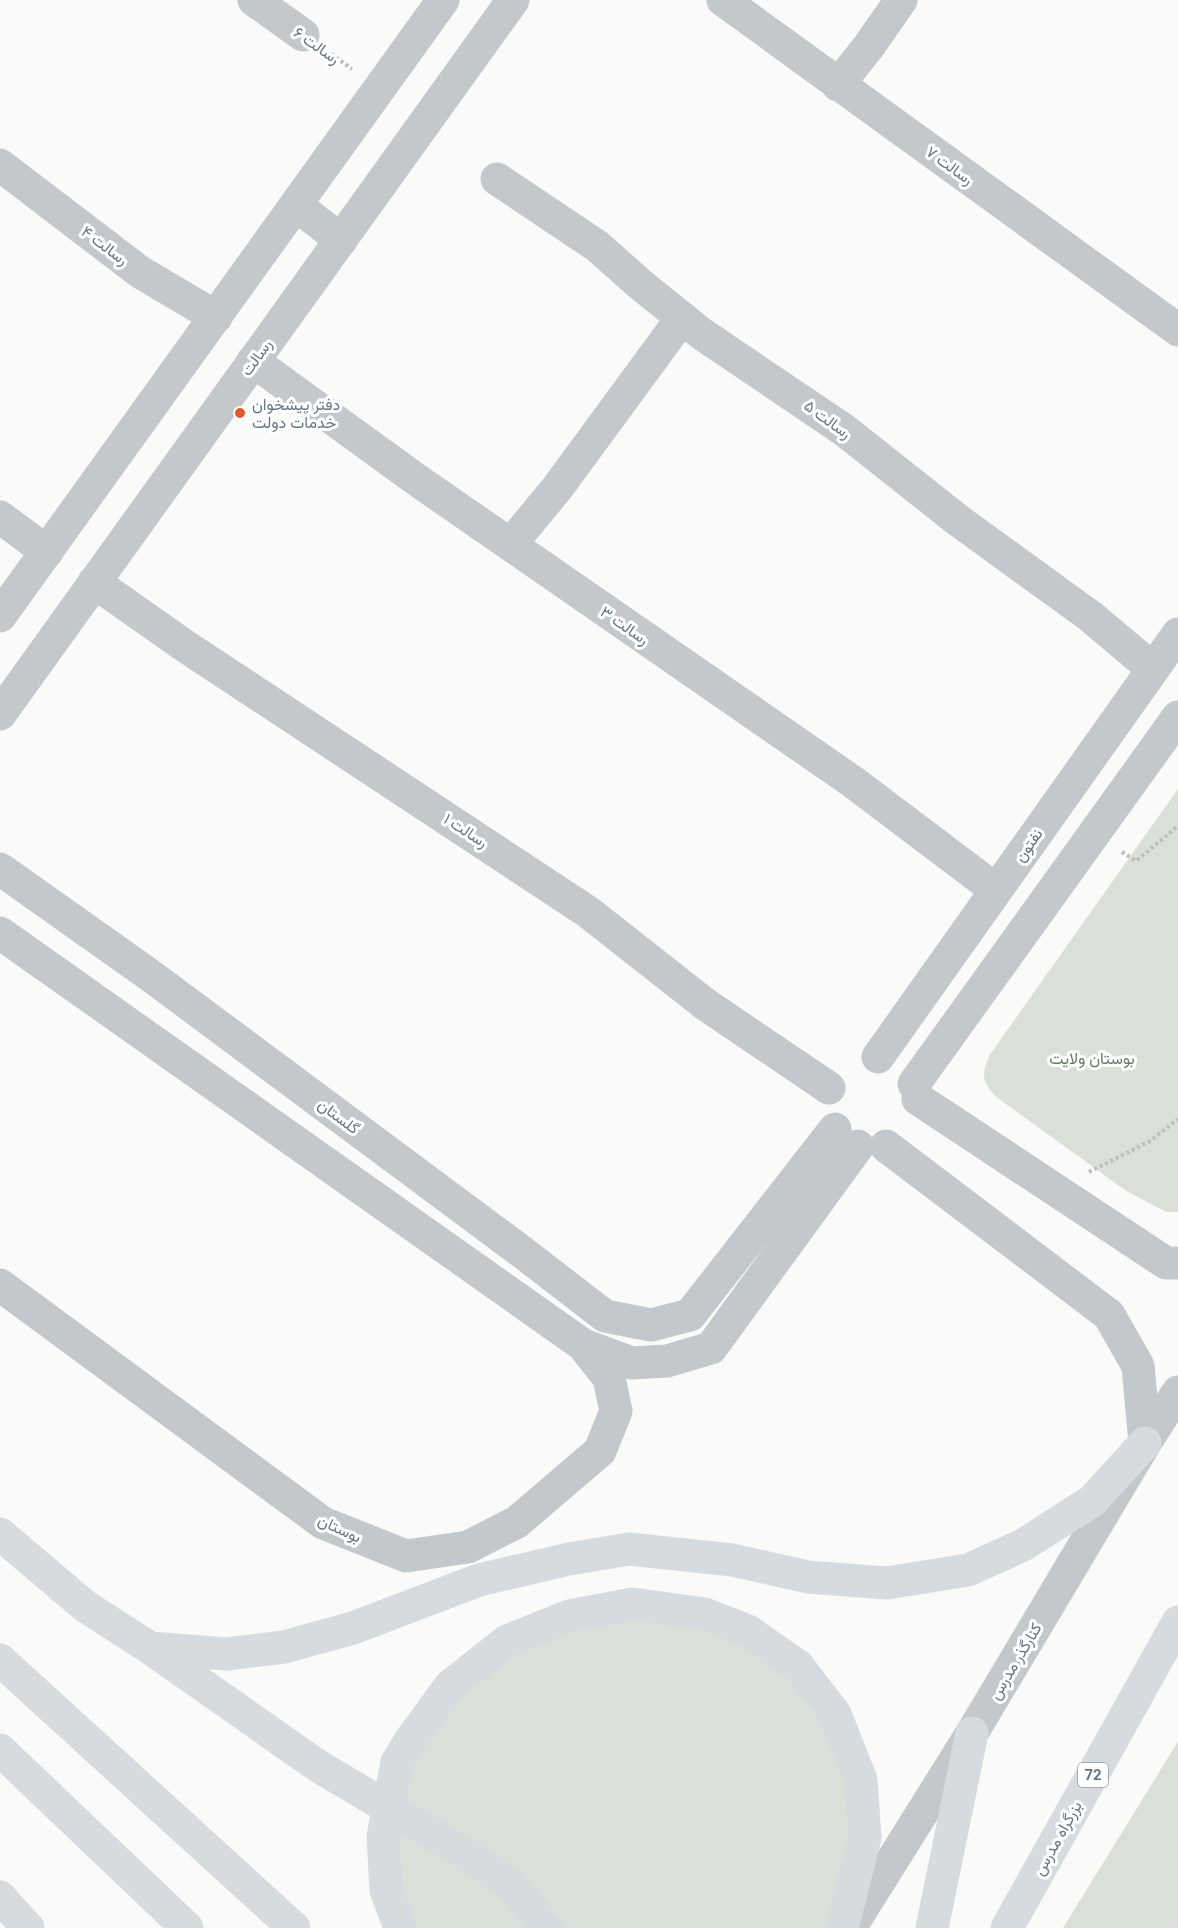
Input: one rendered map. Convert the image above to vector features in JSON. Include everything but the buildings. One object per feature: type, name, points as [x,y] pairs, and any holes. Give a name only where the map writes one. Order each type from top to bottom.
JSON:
[{"type":"main road","points":[[150,1648],[227,1654],[284,1647],[353,1628],[479,1580],[569,1559],[629,1550],[732,1560],[808,1577],[887,1583],[968,1570],[1023,1545],[1092,1501],[1145,1443]]},
{"type":"main road","points":[[0,1534],[85,1606],[150,1648],[318,1766],[460,1850],[510,1883],[547,1928]]},
{"type":"main road","points":[[400,1928],[386,1890],[383,1836],[397,1762],[410,1741],[450,1686],[507,1641],[569,1616],[633,1604],[705,1614],[748,1630],[798,1666],[835,1714],[861,1780],[865,1838],[842,1928]]},
{"type":"main road","name":"بزرگراه مدرس","points":[[1007,1928],[1178,1622]]},
{"type":"main road","points":[[0,1660],[294,1928]]},
{"type":"main road","points":[[932,1928],[972,1732]]},
{"type":"main road","points":[[0,1750],[187,1928]]},
{"type":"main road","points":[[0,1897],[28,1928]]},
{"type":"street","name":"رسالت ۶","points":[[254,0],[303,35]]},
{"type":"street","points":[[0,616],[443,0]]},
{"type":"street","name":"رسالت","points":[[0,714],[513,0]]},
{"type":"street","name":"رسالت ۷","points":[[723,0],[1178,330]]},
{"type":"street","points":[[838,85],[901,0]]},
{"type":"street","name":"رسالت ۴","points":[[0,165],[140,272],[216,317]]},
{"type":"street","name":"رسالت ۵","points":[[497,179],[597,246],[702,334],[844,430],[959,521],[1090,616],[1153,669]]},
{"type":"street","points":[[296,205],[341,240]]},
{"type":"street","points":[[511,544],[558,487],[682,318]]},
{"type":"street","name":"رسالت ۳","points":[[253,361],[417,480],[844,775],[996,890]]},
{"type":"street","points":[[0,517],[46,552]]},
{"type":"street","name":"رسالت ۱","points":[[94,582],[186,646],[588,912],[705,1004],[829,1088]]},
{"type":"street","name":"نفتون","points":[[878,1057],[1178,634]]},
{"type":"street","points":[[860,1140],[898,1140],[909,1129],[916,1115],[916,1092],[1094,833],[1178,717]]},
{"type":"street","name":"گلستان","points":[[0,869],[151,976],[605,1316],[651,1325],[690,1315],[860,1140]]},
{"type":"street","points":[[0,933],[583,1346],[632,1363],[667,1361],[711,1347],[860,1140]]},
{"type":"street","points":[[1145,1443],[1138,1366],[1109,1315],[829,1116],[827,1101],[829,1088],[836,1075],[847,1064],[862,1058],[878,1057],[893,1062],[905,1071],[916,1092],[1054,1189],[1166,1263],[1178,1263]]},
{"type":"street","name":"بوستان","points":[[0,1285],[322,1523],[406,1556],[468,1546],[517,1522],[600,1451],[616,1412],[609,1378],[583,1346]]},
{"type":"street","name":"کنارگذر مدرس","points":[[850,1928],[1178,1392]]},
{"type":"path","name":"رسالت ۶","points":[[303,35],[381,88]]},
{"type":"path","points":[[1094,833],[1136,861],[1178,826]]},
{"type":"path","points":[[1054,1189],[1150,1141],[1178,1119]]},
{"type":"green space","name":"بوستان ولایت","points":[[1178,789],[1178,1212],[1166,1212],[1125,1190],[995,1096],[985,1082],[984,1073],[989,1056]]},
{"type":"green space","points":[[632,1606],[744,1632],[833,1716],[860,1836],[830,1928],[405,1928],[391,1888],[401,1762],[509,1642]]},
{"type":"green space","points":[[1178,1742],[1178,1928],[1063,1928],[1174,1748]]},
{"type":"place","name":"دفتر پیشخوان خدمات دولت","points":[[240,413]]}]
